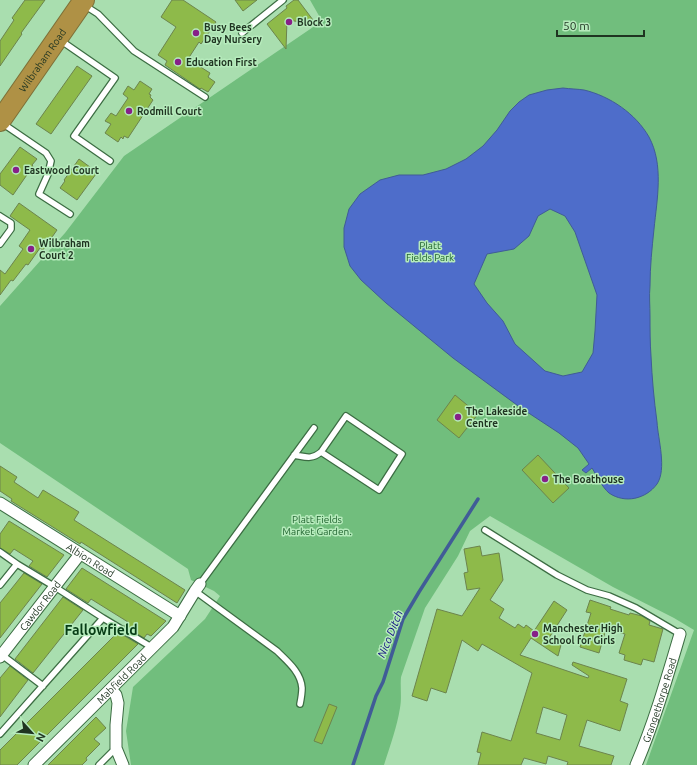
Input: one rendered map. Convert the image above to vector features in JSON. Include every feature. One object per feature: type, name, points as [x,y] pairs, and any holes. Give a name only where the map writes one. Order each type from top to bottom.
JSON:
[{"type":"highway","name":"Wilbraham Road","points":[[0,120],[58,39],[83,1]]},
{"type":"street","name":"Albion Road","points":[[2,508],[180,616]]},
{"type":"street","name":"Cawdor Road","points":[[1,656],[80,554]]},
{"type":"street","name":"Mabfield Road","points":[[34,765],[173,627],[198,588]]},
{"type":"street","name":"Grangethorpe Road","points":[[636,765],[644,747],[664,688],[680,634]]},
{"type":"street","points":[[111,689],[116,695],[118,702],[116,748],[123,765]]},
{"type":"lane","points":[[242,33],[282,0]]},
{"type":"lane","points":[[83,1],[98,14],[134,51],[204,97]]},
{"type":"lane","points":[[58,39],[115,78],[74,136],[110,161]]},
{"type":"lane","points":[[0,120],[46,153],[51,162],[48,174],[39,194],[70,214]]},
{"type":"lane","points":[[0,216],[11,223],[11,229],[0,244]]},
{"type":"lane","points":[[294,455],[309,458],[316,456],[321,452],[346,416],[402,454],[379,490],[321,452]]},
{"type":"lane","points":[[300,704],[302,689],[296,671],[277,651],[198,588],[314,428]]},
{"type":"lane","points":[[485,530],[557,575],[587,590],[609,596],[636,608],[680,634]]},
{"type":"lane","points":[[0,552],[16,564],[153,648]]},
{"type":"lane","points":[[0,585],[16,564]]},
{"type":"lane","points":[[0,734],[103,618]]},
{"type":"lane","points":[[1,656],[43,686]]},
{"type":"lane","points":[[98,765],[116,748]]},
{"type":"green space","name":"Platt Fields Park","points":[[310,0],[697,0],[697,765],[646,765],[694,630],[674,618],[613,587],[490,516],[470,531],[458,556],[425,608],[401,677],[401,700],[399,715],[384,765],[131,765],[126,731],[133,687],[205,619],[220,596],[214,591],[191,580],[188,569],[0,443],[0,306],[65,233],[124,156],[322,21]]},
{"type":"water","points":[[563,88],[584,90],[613,101],[630,114],[644,129],[654,148],[657,159],[658,194],[650,272],[650,336],[655,406],[662,462],[660,478],[657,484],[647,493],[635,498],[622,498],[606,491],[592,468],[586,473],[582,470],[589,464],[578,448],[453,358],[386,303],[361,280],[350,266],[344,247],[344,228],[349,209],[360,194],[380,180],[399,175],[423,175],[446,169],[466,159],[483,146],[497,130],[510,111],[519,102],[529,95],[547,90]],"holes":[[[550,209],[565,216],[575,232],[597,295],[593,353],[582,372],[563,376],[545,371],[515,344],[503,321],[487,303],[474,284],[487,254],[514,249],[529,236],[538,216]]]},
{"type":"building","points":[[25,0],[45,0],[21,33],[22,34],[0,66],[0,41],[14,20],[12,18]]},
{"type":"building","points":[[172,0],[183,0],[216,22],[201,44],[199,42],[188,59],[210,73],[208,77],[215,82],[208,92],[201,88],[200,89],[165,65],[167,61],[158,55],[176,27],[161,17]]},
{"type":"building","points":[[235,0],[257,0],[243,11]]},
{"type":"building","name":"Block 3","points":[[294,0],[298,0],[316,24],[287,20],[286,49],[267,24],[287,8],[286,6]]},
{"type":"building","points":[[77,66],[92,76],[51,134],[36,124]]},
{"type":"building","name":"Rodmill Court","points":[[140,81],[152,89],[149,94],[153,100],[128,138],[124,136],[123,139],[121,137],[118,142],[105,133],[111,124],[105,121],[111,113],[116,116],[128,98],[123,94],[128,86],[134,90]]},
{"type":"building","name":"Eastwood Court","points":[[20,147],[37,159],[13,195],[0,185],[0,174]]},
{"type":"building","points":[[79,159],[94,170],[93,172],[96,174],[77,200],[60,188]]},
{"type":"building","name":"Wilbraham Court 2","points":[[19,203],[57,230],[43,250],[40,248],[28,265],[26,264],[13,281],[11,280],[0,295],[0,270],[5,274],[23,249],[19,246],[30,230],[10,216]]},
{"type":"building","name":"The Lakeside Centre","points":[[455,395],[478,414],[459,438],[437,420]]},
{"type":"building","name":"The Boathouse","points":[[538,455],[569,488],[553,503],[522,470]]},
{"type":"building","points":[[0,466],[17,477],[14,482],[38,498],[43,490],[79,512],[74,520],[185,590],[177,603],[81,542],[80,544],[11,501],[12,499],[0,491]]},
{"type":"building","points":[[9,521],[64,555],[47,577],[29,566],[33,561],[14,549],[10,554],[0,548],[0,534]]},
{"type":"building","points":[[480,546],[482,556],[499,553],[503,580],[490,600],[504,609],[499,618],[515,628],[518,624],[524,628],[526,625],[534,631],[554,601],[567,610],[547,641],[561,645],[558,656],[531,638],[520,655],[588,678],[589,676],[572,665],[573,662],[627,679],[620,701],[628,704],[620,731],[587,720],[579,746],[614,756],[611,765],[567,765],[568,762],[548,756],[546,764],[524,758],[521,765],[478,765],[481,753],[477,752],[482,732],[511,741],[532,673],[482,644],[478,651],[462,640],[446,693],[431,688],[427,701],[412,696],[437,609],[462,616],[480,588],[467,590],[464,573],[468,572],[464,549]],"holes":[[[543,707],[567,715],[560,740],[536,733]]]},
{"type":"building","points":[[82,568],[166,621],[151,636],[147,634],[144,638],[124,626],[128,622],[91,599],[88,603],[66,589]]},
{"type":"building","points":[[24,573],[42,584],[0,638],[0,603]]},
{"type":"building","points":[[63,597],[83,610],[33,673],[15,659]]},
{"type":"building","points":[[590,600],[611,607],[610,609],[629,615],[630,613],[642,616],[650,621],[649,625],[663,629],[654,662],[643,659],[641,665],[624,660],[625,655],[619,653],[625,634],[606,629],[599,653],[580,647],[591,613],[586,612]]},
{"type":"building","points":[[118,632],[138,644],[17,765],[0,765],[0,750]]},
{"type":"building","points":[[10,666],[28,680],[0,717],[0,678]]},
{"type":"building","points":[[329,704],[337,707],[322,744],[314,741]]},
{"type":"building","points":[[96,717],[106,728],[94,739],[100,744],[86,758],[87,760],[82,765],[48,765]]},
{"type":"waterway","name":"Nico Ditch","points":[[353,765],[376,696],[383,682],[403,619],[478,499]]},
{"type":"place","name":"Block 3","points":[[289,22]]},
{"type":"place","name":"Busy Bees Day Nursery","points":[[196,33]]},
{"type":"place","name":"Education First","points":[[178,62]]},
{"type":"place","name":"Rodmill Court","points":[[129,111]]},
{"type":"place","name":"Eastwood Court","points":[[16,170]]},
{"type":"place","name":"Wilbraham Court 2","points":[[31,249]]},
{"type":"place","name":"The Lakeside Centre","points":[[458,417]]},
{"type":"place","name":"The Boathouse","points":[[545,479]]},
{"type":"place","name":"Manchester High School for Girls","points":[[535,634]]},
{"type":"district","name":"Fallowfield","points":[[101,630]]},
{"type":"park label","name":"Platt Fields Market Garden.","points":[[317,524]]}]
